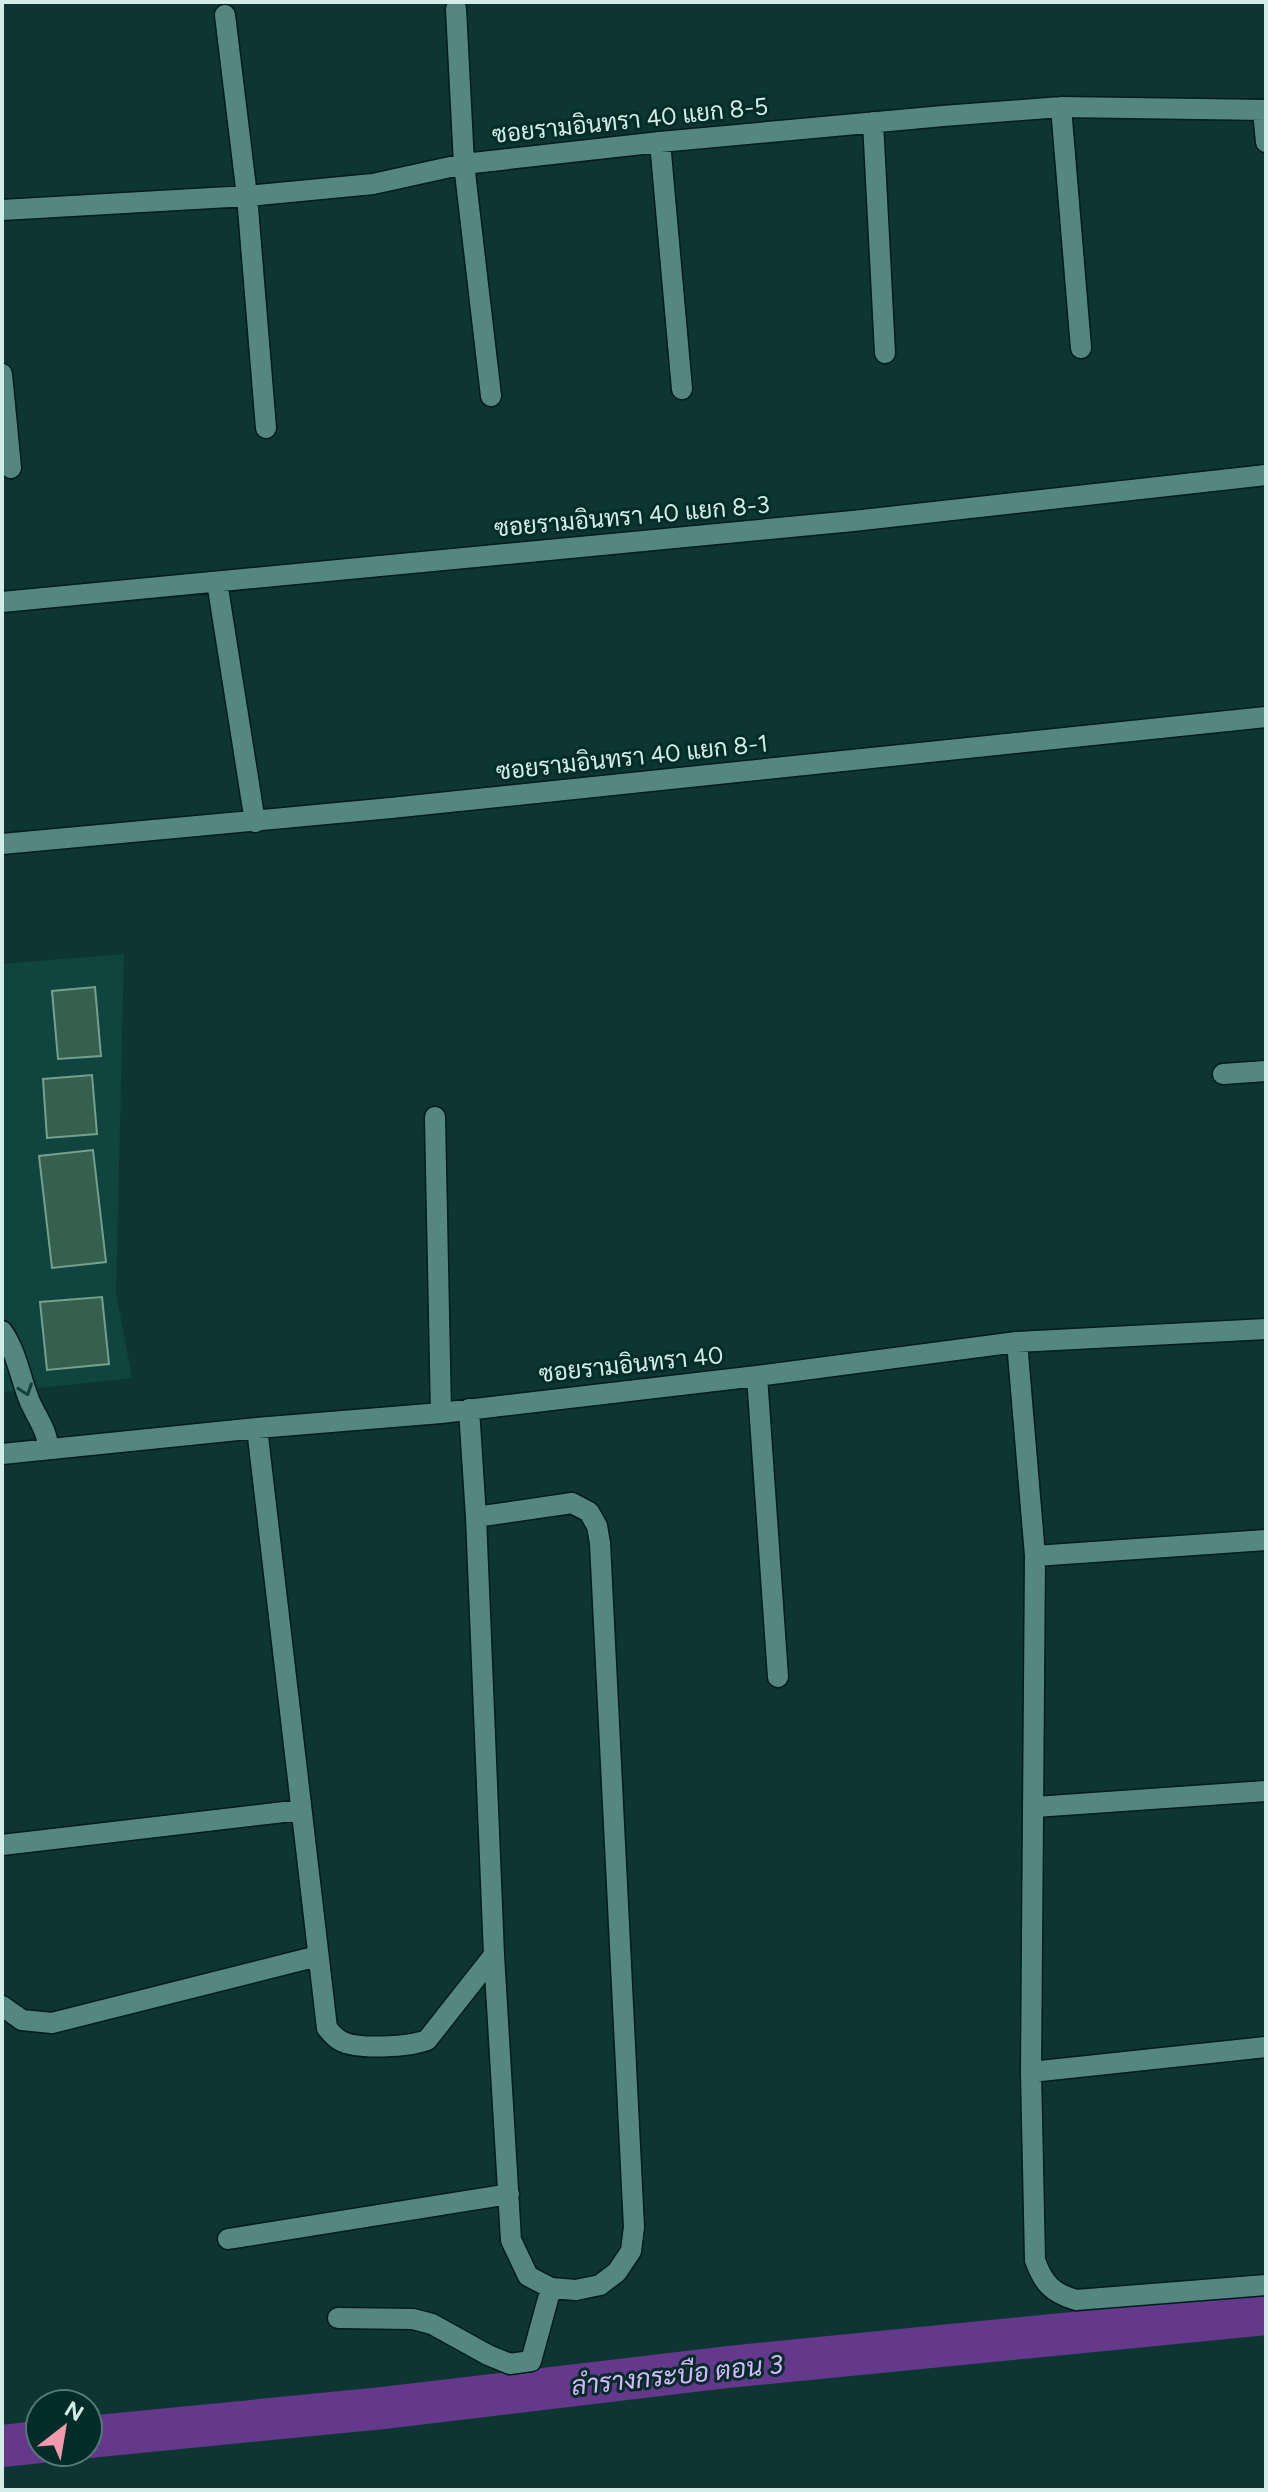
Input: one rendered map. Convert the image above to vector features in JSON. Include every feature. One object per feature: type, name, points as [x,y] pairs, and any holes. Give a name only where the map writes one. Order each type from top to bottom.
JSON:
[{"type":"street","points":[[456,9],[464,164],[491,396]]},
{"type":"street","points":[[225,15],[247,196],[266,428]]},
{"type":"street","points":[[1061,107],[1081,348]]},
{"type":"street","name":"ซอยรามอินทรา 40 แยก 8-5","points":[[2,210],[247,196],[373,184],[464,164],[660,142],[1061,107],[1264,110]]},
{"type":"street","points":[[1264,110],[1266,142]]},
{"type":"street","points":[[873,122],[885,353]]},
{"type":"street","points":[[660,142],[682,389]]},
{"type":"street","points":[[2,374],[11,468]]},
{"type":"street","name":"ซอยรามอินทรา 40 แยก 8-3","points":[[2,602],[853,521],[1266,475]]},
{"type":"street","points":[[217,582],[255,822]]},
{"type":"street","name":"ซอยรามอินทรา 40 แยก 8-1","points":[[2,844],[255,822],[1266,717]]},
{"type":"street","points":[[1223,1074],[1266,1071]]},
{"type":"street","points":[[435,1117],[441,1413]]},
{"type":"street","name":"ซอยรามอินทรา 40","points":[[2,1454],[441,1413],[1017,1342],[1266,1329]]},
{"type":"street","points":[[2,1331],[9,1341],[30,1402],[48,1438],[48,1449]]},
{"type":"street","points":[[1017,1342],[1035,1556],[1031,2072],[1035,2260],[1048,2287],[1059,2295],[1076,2300],[1266,2285]]},
{"type":"street","points":[[757,1376],[778,1677]]},
{"type":"street","points":[[469,1409],[494,1955],[511,2240],[528,2276],[551,2288],[576,2290],[600,2285],[617,2272],[631,2251],[634,2227],[600,1543],[597,1526],[589,1512],[572,1503],[476,1517]]},
{"type":"street","points":[[257,1428],[327,2028],[338,2040],[350,2045],[415,2044],[427,2040],[494,1955]]},
{"type":"street","points":[[1035,1556],[1266,1540]]},
{"type":"street","points":[[1035,1807],[1266,1791]]},
{"type":"street","points":[[2,1845],[301,1810]]},
{"type":"street","points":[[2,2006],[22,2020],[52,2023],[318,1956]]},
{"type":"street","points":[[1031,2072],[1266,2047]]},
{"type":"street","points":[[228,2239],[509,2194]]},
{"type":"street","points":[[338,2318],[413,2319],[432,2324],[510,2364],[531,2361],[551,2288]]},
{"type":"shaded area","points":[[124,954],[116,1293],[132,1378],[2,1392],[2,964]]},
{"type":"building","points":[[95,987],[101,1056],[58,1059],[52,991]]},
{"type":"building","points":[[92,1075],[97,1134],[47,1138],[43,1079]]},
{"type":"building","points":[[93,1150],[106,1262],[52,1268],[39,1156]]},
{"type":"building","points":[[102,1297],[109,1364],[47,1370],[40,1302]]},
{"type":"waterway","name":"ลำรางกระบือ ตอน 3","points":[[104,2435],[383,2408],[728,2367],[1266,2314]]},
{"type":"waterway","name":"ลำรางกระบือ ตอน 3","points":[[2,2446],[24,2444]]}]
